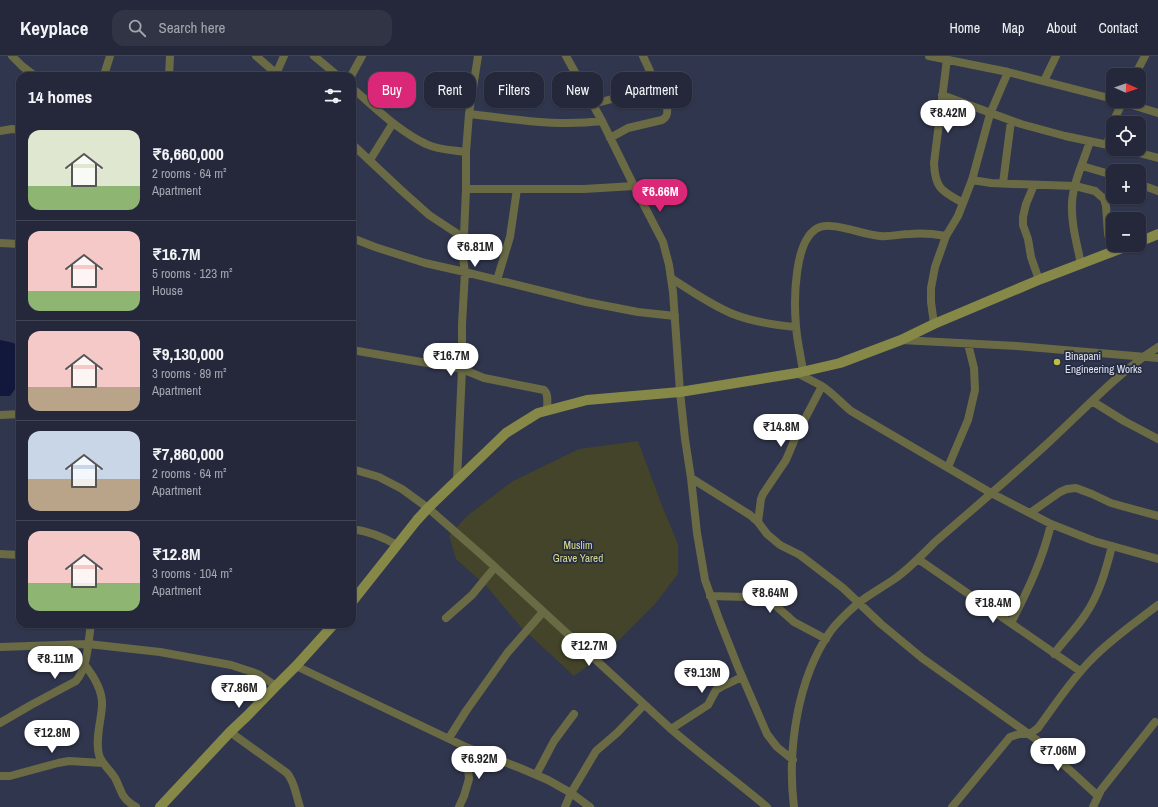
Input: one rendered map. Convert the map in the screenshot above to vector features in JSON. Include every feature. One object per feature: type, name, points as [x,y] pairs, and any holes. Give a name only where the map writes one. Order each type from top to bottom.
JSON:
[{"type":"main road","points":[[1146,239],[1158,234]]},
{"type":"main road","points":[[356,595],[428,508],[506,433],[538,413],[587,400],[680,392],[800,372],[840,363],[901,340],[934,324],[1039,280],[1112,252]]},
{"type":"main road","points":[[160,807],[230,732],[296,666],[330,628]]},
{"type":"street","points":[[12,56],[30,72]]},
{"type":"street","points":[[105,72],[110,56]]},
{"type":"street","points":[[169,72],[170,56]]},
{"type":"street","points":[[256,56],[275,72]]},
{"type":"street","points":[[279,72],[284,56]]},
{"type":"street","points":[[314,56],[333,72]]},
{"type":"street","points":[[353,72],[362,56]]},
{"type":"street","points":[[457,480],[465,272],[463,258],[466,152],[469,114],[478,56]]},
{"type":"street","points":[[566,56],[575,72]]},
{"type":"street","points":[[643,56],[650,72]]},
{"type":"street","points":[[929,56],[1008,72],[1106,98]]},
{"type":"street","points":[[1044,81],[1056,56]]},
{"type":"street","points":[[1139,68],[1145,56]]},
{"type":"street","points":[[947,60],[934,163],[934,175],[938,186],[944,193],[963,204]]},
{"type":"street","points":[[934,324],[931,288],[935,267],[946,236],[958,216],[972,180],[990,114],[1008,72]]},
{"type":"street","points":[[356,91],[393,123],[427,144],[444,150],[466,152]]},
{"type":"street","points":[[942,95],[1010,121],[1065,136],[1106,144]]},
{"type":"street","points":[[595,108],[663,242],[669,265],[675,316],[685,439],[699,550],[705,580],[742,677],[767,734],[777,747],[793,760]]},
{"type":"street","points":[[610,138],[628,128],[666,118],[668,114],[667,108]]},
{"type":"street","points":[[1143,108],[1158,113]]},
{"type":"street","points":[[469,114],[559,124],[581,124],[602,121]]},
{"type":"street","points":[[1003,183],[1010,121]]},
{"type":"street","points":[[370,160],[393,123]]},
{"type":"street","points":[[0,130],[16,130]]},
{"type":"street","points":[[1081,264],[1073,224],[1072,202],[1090,141]]},
{"type":"street","points":[[356,148],[400,190],[429,215],[464,238]]},
{"type":"street","points":[[1146,155],[1158,158]]},
{"type":"street","points":[[1082,166],[1106,173]]},
{"type":"street","points":[[972,180],[1034,185],[1076,186],[1095,191],[1100,194],[1104,199],[1106,212]]},
{"type":"street","points":[[1034,185],[1026,204],[1023,225],[1028,239],[1031,257],[1039,280]]},
{"type":"street","points":[[466,189],[584,189],[634,186]]},
{"type":"street","points":[[1146,187],[1158,191]]},
{"type":"street","points":[[497,280],[510,237],[516,189]]},
{"type":"street","points":[[946,236],[926,233],[879,236],[863,234],[830,226],[820,227],[812,232],[804,245],[798,265],[795,296],[800,372],[831,392],[851,411],[936,461],[1051,524],[1094,541],[1158,559]]},
{"type":"street","points":[[356,240],[425,263],[586,302],[638,312],[675,316]]},
{"type":"street","points":[[0,243],[16,244]]},
{"type":"street","points":[[671,278],[732,314],[781,326],[796,327]]},
{"type":"street","points":[[901,340],[1017,346],[1158,358]]},
{"type":"street","points":[[948,467],[968,420],[975,390],[974,368],[968,344]]},
{"type":"street","points":[[794,807],[793,749],[796,720],[800,702],[809,673],[820,648],[834,627],[858,603],[894,580],[918,559],[991,492],[1048,443],[1115,379],[1158,347]]},
{"type":"street","points":[[356,351],[462,369],[484,378],[544,390],[547,395],[548,410]]},
{"type":"street","points":[[758,522],[763,494],[786,460],[797,434],[822,386]]},
{"type":"street","points":[[1092,401],[1124,421],[1158,439]]},
{"type":"street","points":[[0,415],[16,414]]},
{"type":"street","points":[[356,470],[379,478],[402,489],[428,508],[495,567],[689,745],[766,807]]},
{"type":"street","points":[[691,478],[750,515],[780,545],[800,555],[843,588],[881,624],[922,658],[1030,734],[1098,796]]},
{"type":"street","points":[[1030,513],[1060,492],[1067,489],[1076,488],[1110,502],[1158,516]]},
{"type":"street","points":[[1011,623],[1041,558],[1051,524]]},
{"type":"street","points":[[356,530],[376,534],[397,545]]},
{"type":"street","points":[[1054,654],[1081,621],[1092,604],[1112,546]]},
{"type":"street","points":[[0,556],[16,555]]},
{"type":"street","points":[[918,559],[1080,671]]},
{"type":"street","points":[[446,618],[469,598],[495,567]]},
{"type":"street","points":[[710,596],[747,597],[763,600],[775,605],[794,622],[826,639]]},
{"type":"street","points":[[952,807],[1010,737],[1019,734],[1030,734],[1038,728],[1080,671],[1111,641],[1158,605]]},
{"type":"street","points":[[449,738],[466,711],[504,658],[543,612]]},
{"type":"street","points":[[0,723],[76,681],[81,674],[84,664],[90,628]]},
{"type":"street","points":[[0,647],[88,644],[160,652],[231,665],[258,674],[276,686]]},
{"type":"street","points":[[84,664],[92,674],[101,694],[102,704],[98,744],[99,753],[103,763],[115,778],[124,797],[128,802],[136,807]]},
{"type":"street","points":[[296,666],[466,747],[548,780],[571,793],[590,807]]},
{"type":"street","points":[[671,729],[708,705],[716,690],[742,677]]},
{"type":"street","points":[[565,807],[571,793],[596,750],[617,733],[644,705]]},
{"type":"street","points":[[536,775],[557,736],[574,714]]},
{"type":"street","points":[[1093,807],[1098,796],[1112,776],[1155,722]]},
{"type":"street","points":[[230,732],[287,773],[293,782],[300,807]]},
{"type":"street","points":[[459,807],[469,779],[466,747]]},
{"type":"street","points":[[0,776],[10,776],[69,761],[103,763]]},
{"type":"green space","name":"Muslim Grave Yared","points":[[638,441],[678,544],[678,574],[655,604],[608,651],[574,676],[521,627],[487,587],[456,559],[449,536],[467,516],[513,481],[579,449]]},
{"type":"water","points":[[0,340],[14,343],[16,346],[16,388],[10,396],[0,396]]},
{"type":"place","name":"Binapani Engineering Works","points":[[1057,362]]}]
